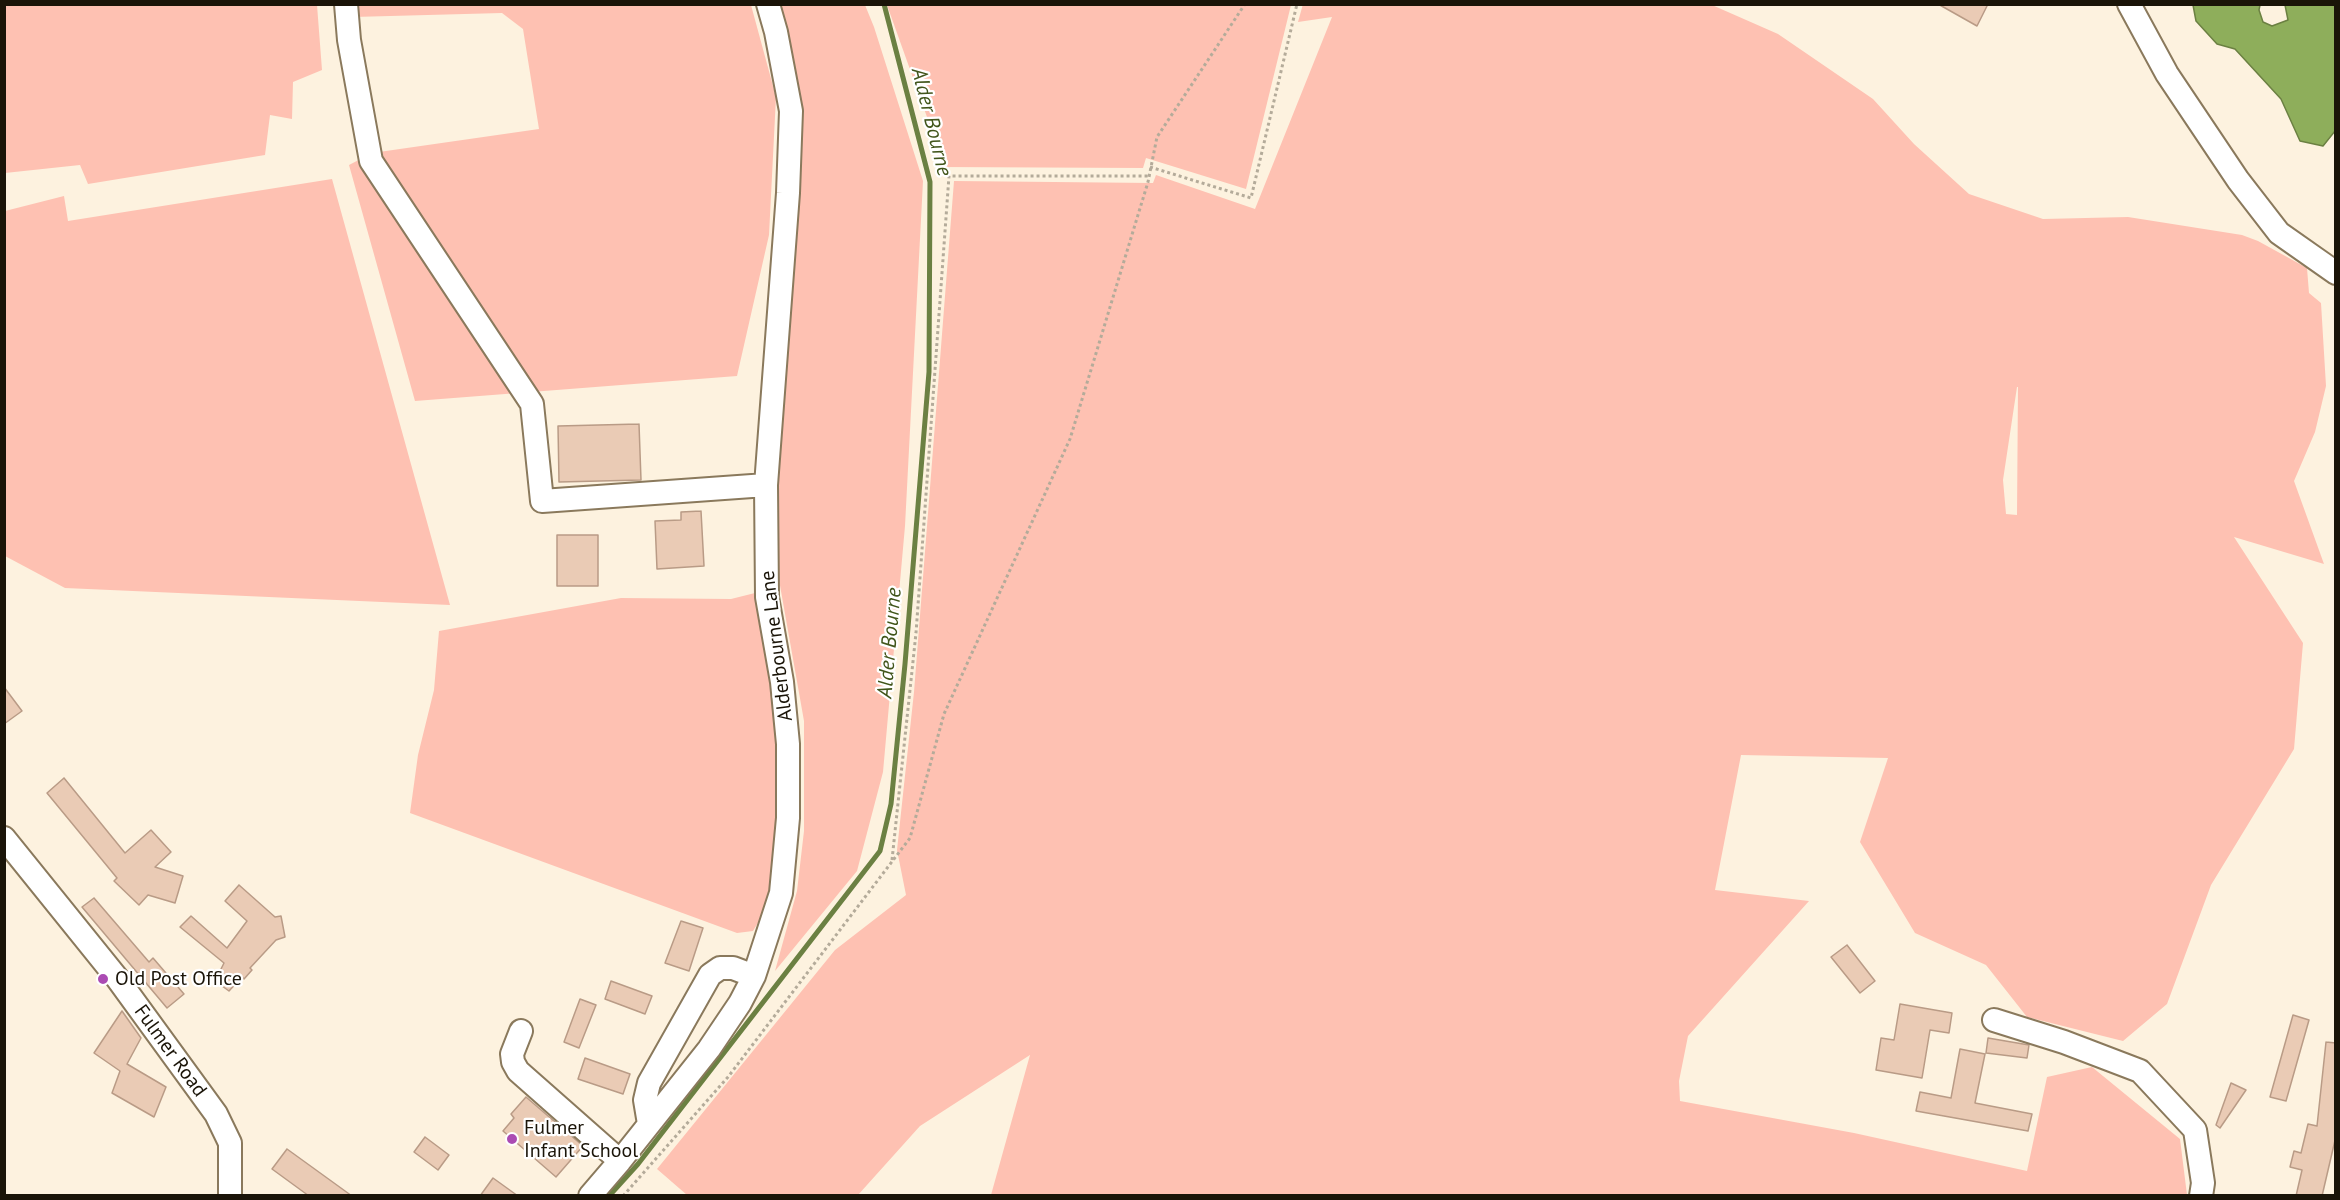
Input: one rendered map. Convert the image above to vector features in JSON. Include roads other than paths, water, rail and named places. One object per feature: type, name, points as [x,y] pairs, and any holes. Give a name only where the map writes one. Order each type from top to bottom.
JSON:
[{"type":"street","points":[[346,4],[349,40],[371,160],[532,404],[542,501],[766,485]]},
{"type":"street","name":"Alderbourne Lane","points":[[590,1196],[710,1049],[740,1003],[754,976],[781,893],[788,818],[788,744],[782,682],[768,597],[766,485],[787,205],[791,111],[776,32],[768,4]]},
{"type":"street","points":[[2129,4],[2167,74],[2238,180],[2279,233],[2333,268]]},
{"type":"street","name":"Fulmer Road","points":[[4,838],[117,978],[216,1114],[230,1143],[230,1196]]},
{"type":"street","points":[[649,1124],[645,1100],[649,1083],[710,975],[720,968],[733,968],[754,976]]},
{"type":"street","points":[[1994,1020],[2064,1042],[2140,1071],[2195,1130],[2203,1183],[2201,1196]]},
{"type":"street","points":[[521,1031],[512,1054],[518,1071],[620,1161]]},
{"type":"waterway","name":"Alder Bourne","points":[[609,1196],[638,1164],[880,851],[891,804],[929,372],[930,182],[884,4]]},
{"type":"place","name":"Old Post Office","points":[[103,979]]},
{"type":"place","name":"Fulmer Infant School","points":[[512,1139]]}]
